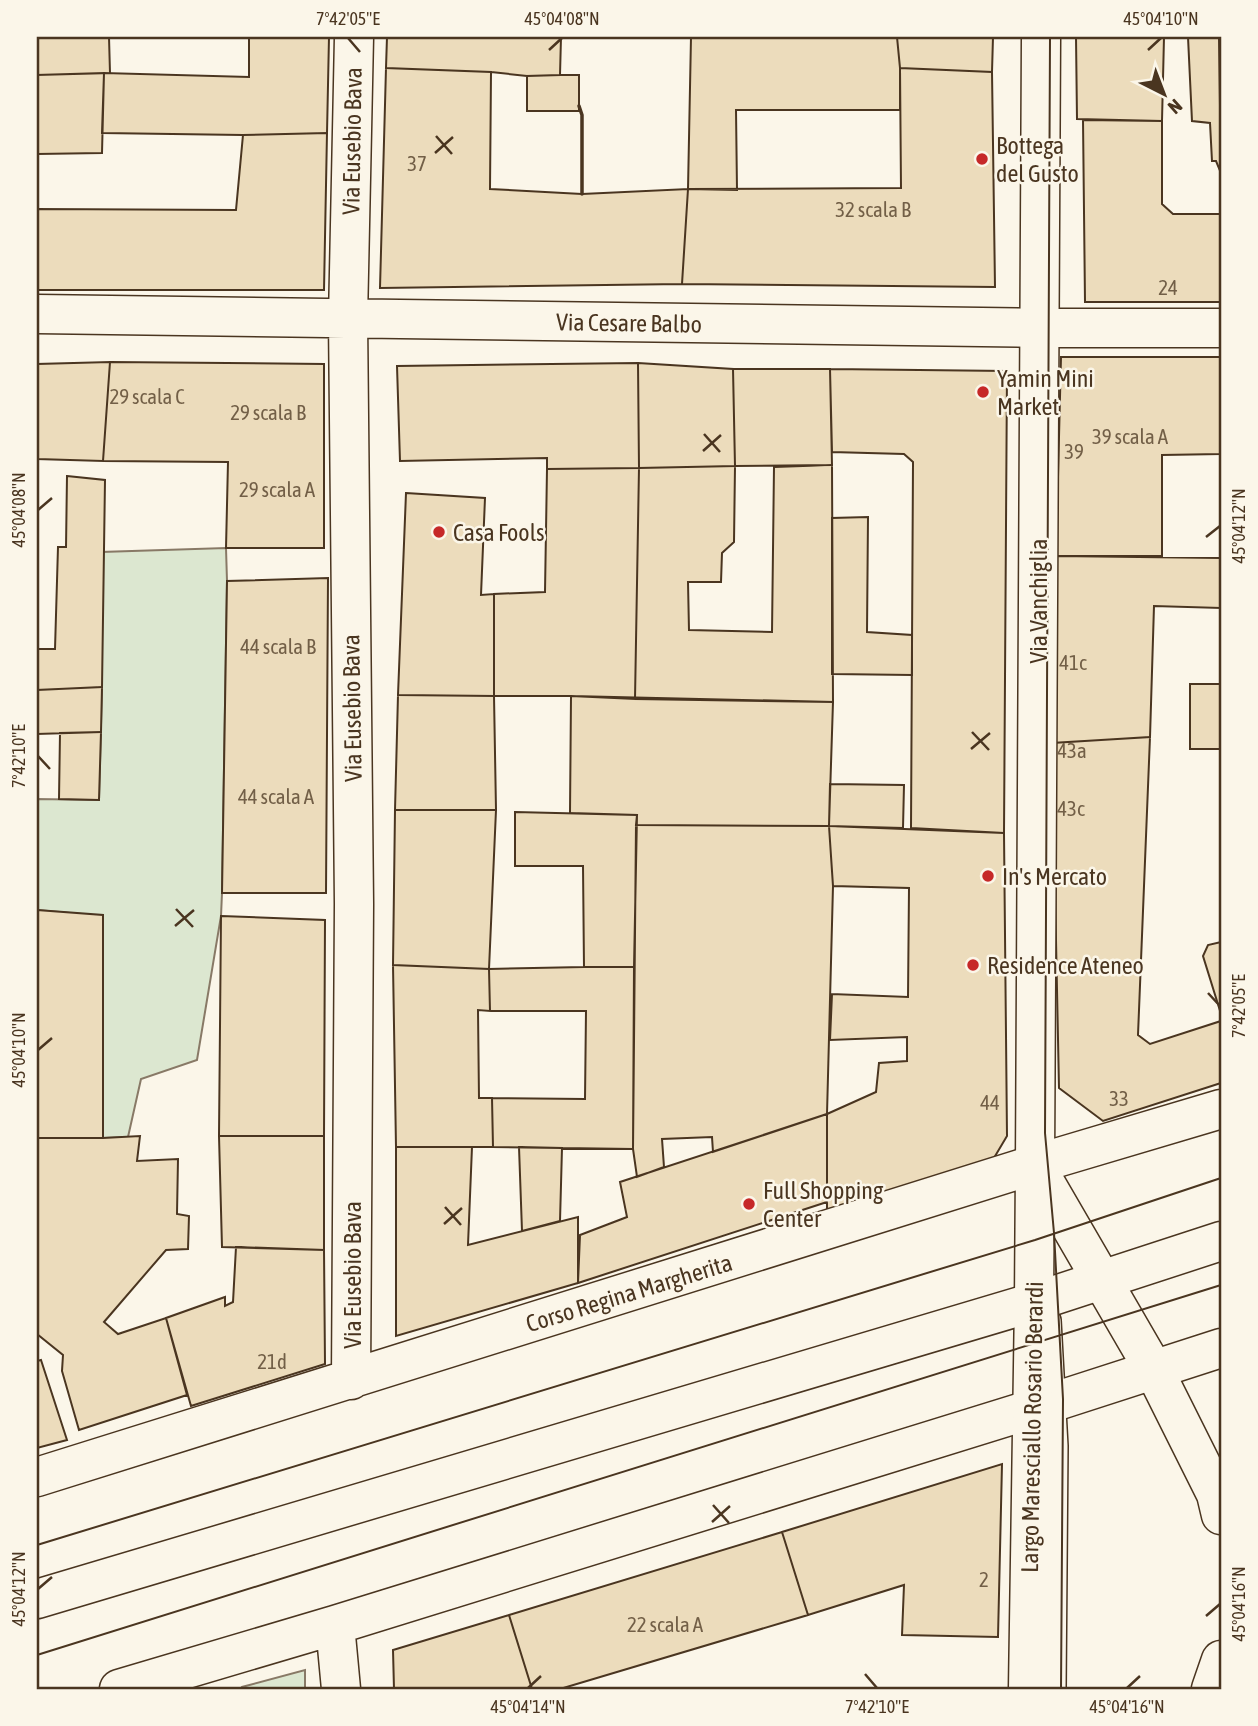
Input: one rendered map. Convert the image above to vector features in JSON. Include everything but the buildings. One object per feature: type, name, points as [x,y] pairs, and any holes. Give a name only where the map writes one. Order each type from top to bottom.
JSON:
[{"type":"street","name":"Via Eusebio Bava","points":[[351,1380],[354,904],[348,319],[354,37]]},
{"type":"street","name":"Via Vanchiglia","points":[[1035,1165],[1041,37]]},
{"type":"street","name":"Via Cesare Balbo","points":[[37,314],[1039,328],[1221,328]]},
{"type":"street","name":"Corso Regina Margherita","points":[[37,1477],[1221,1109]]},
{"type":"street","points":[[1035,1165],[1154,1370],[1216,1494],[1221,1515]]},
{"type":"street","name":"Largo Maresciallo Rosario Berardi","points":[[1028,1689],[1044,1405],[1035,1165]]},
{"type":"street","points":[[37,1599],[1041,1300],[1221,1241]]},
{"type":"street","points":[[119,1689],[335,1625],[1221,1348]]},
{"type":"street","points":[[335,1625],[341,1689]]},
{"type":"street","points":[[1211,1689],[1221,1660]]},
{"type":"lane","points":[[1044,1405],[1059,1544],[1056,1689]]},
{"type":"green space","points":[[226,548],[221,916],[197,1060],[141,1079],[128,1137],[103,1138],[103,916],[37,910],[37,799],[99,800],[101,552]]},
{"type":"green space","points":[[305,1670],[305,1689],[240,1689],[242,1687]]},
{"type":"tram line","points":[[1050,37],[1045,1133],[1054,1233],[1063,1399],[1061,1689]]},
{"type":"tram line","points":[[37,1545],[1035,1240],[1221,1178]]},
{"type":"tram line","points":[[37,1655],[1221,1285]]},
{"type":"wall","points":[[579,106],[582,115],[582,194]]},
{"type":"place","name":"Bottega del Gusto","points":[[982,159]]},
{"type":"place","name":"Yamin Mini Market","points":[[983,392]]},
{"type":"place","name":"Casa Fools","points":[[439,532]]},
{"type":"place","name":"In's Mercato","points":[[988,876]]},
{"type":"place","name":"Residence Ateneo","points":[[973,965]]},
{"type":"place","name":"Full Shopping Center","points":[[749,1204]]}]
